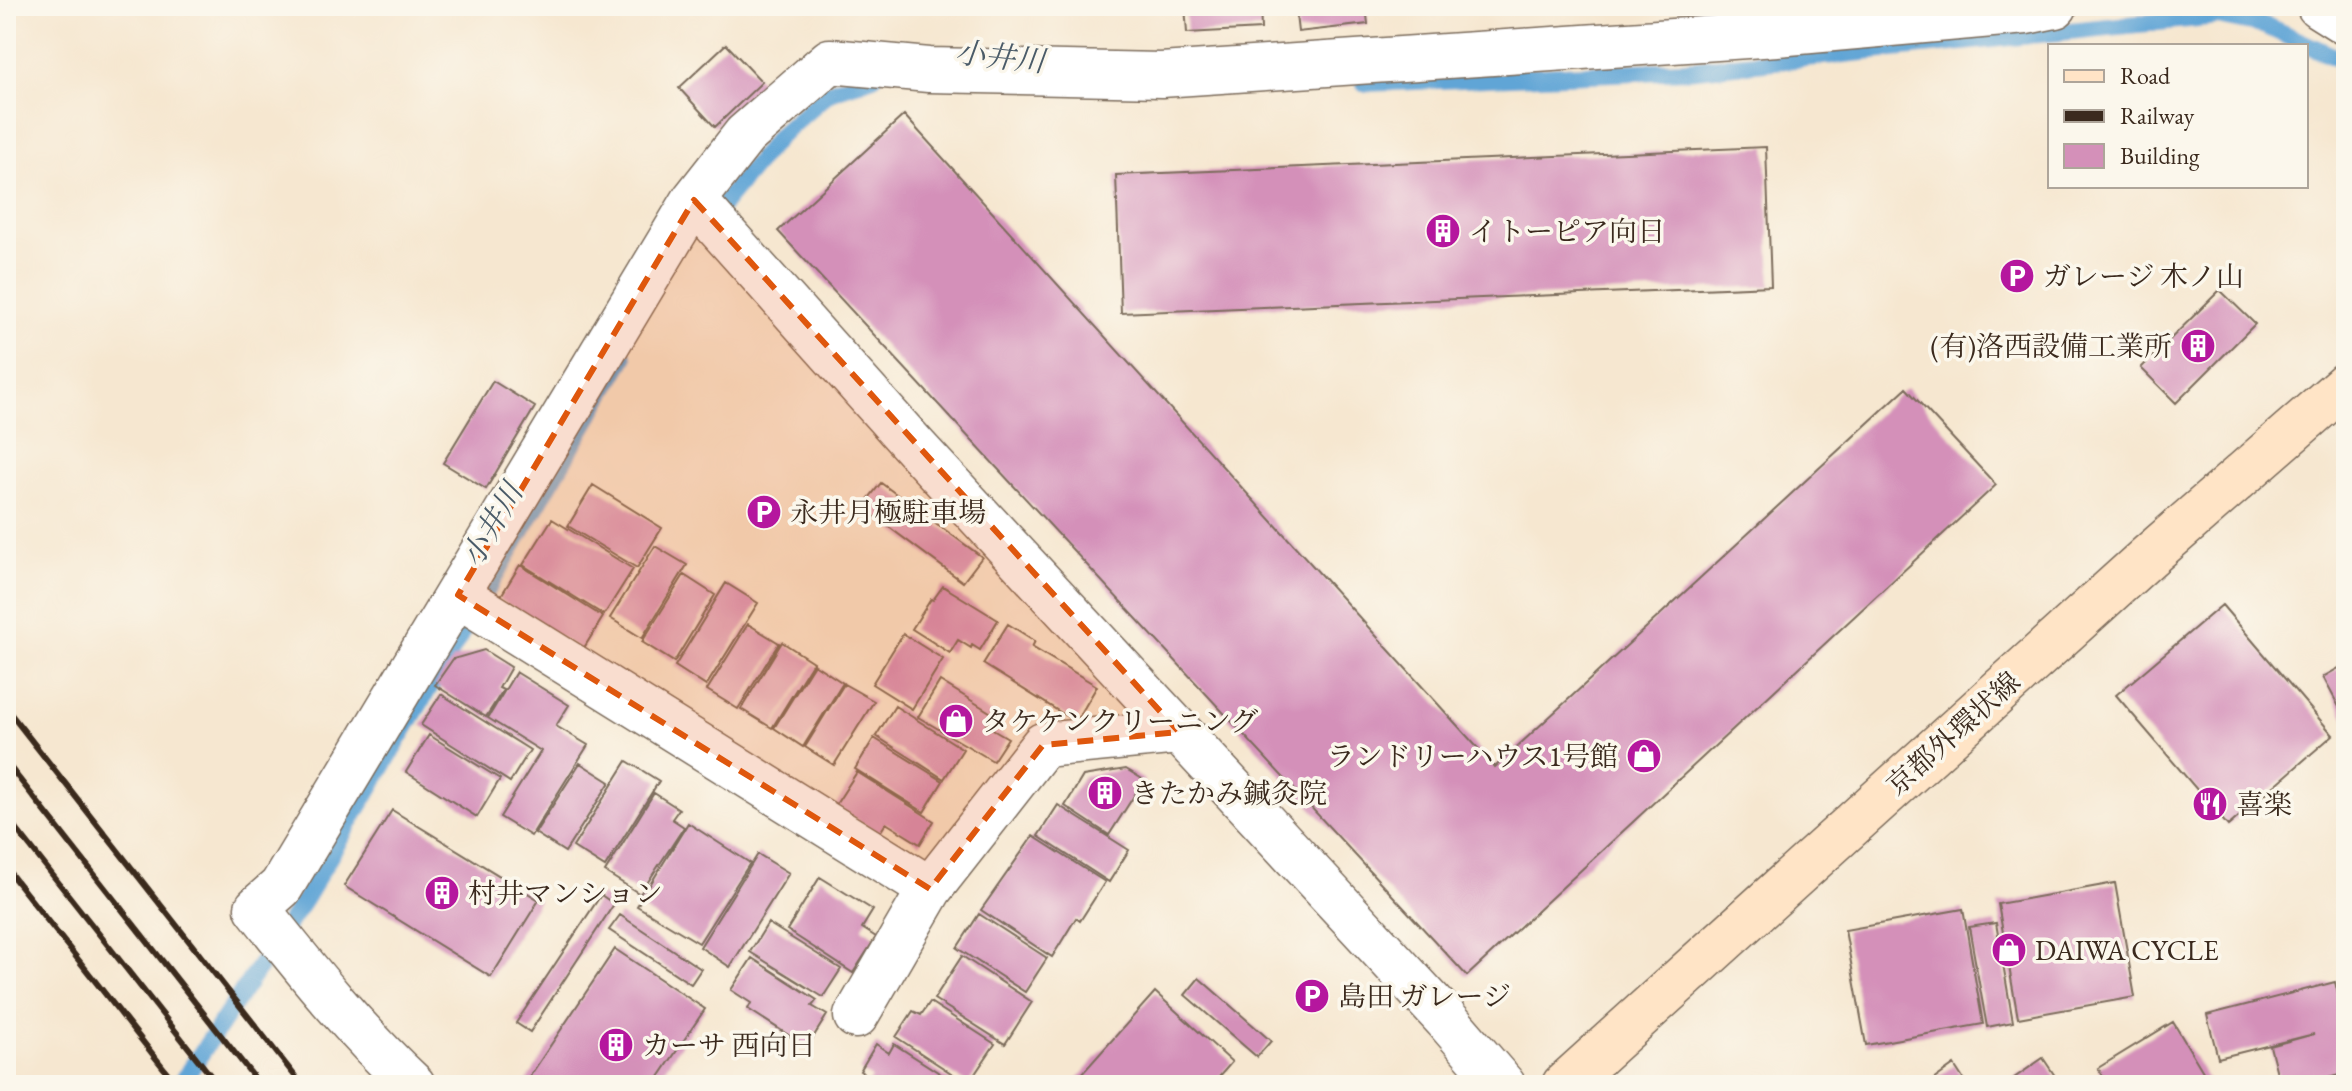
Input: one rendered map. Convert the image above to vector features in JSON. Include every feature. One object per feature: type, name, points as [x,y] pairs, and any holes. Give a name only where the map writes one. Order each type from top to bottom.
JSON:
[{"type":"main road","name":"京都外環状線","points":[[1564,1085],[2149,556],[2346,384]]},
{"type":"street","points":[[413,1085],[376,1049],[303,967],[257,908],[281,887],[694,200],[745,135],[830,61],[929,70],[1161,75],[1777,34],[2026,12],[2055,6]]},
{"type":"street","points":[[2319,6],[2346,23]]},
{"type":"street","points":[[694,200],[916,448],[1446,1019],[1503,1085]]},
{"type":"street","points":[[458,595],[930,889]]},
{"type":"street","points":[[856,1016],[930,889],[1043,745],[1179,732]]},
{"type":"highlighted area","points":[[694,200],[1179,732],[1043,745],[930,889],[458,595]]},
{"type":"building","points":[[1185,6],[1260,6],[1261,29],[1187,33]]},
{"type":"building","points":[[1295,6],[1366,6],[1368,24],[1298,32]]},
{"type":"building","points":[[726,44],[762,82],[715,127],[679,88]]},
{"type":"building","points":[[904,115],[1495,767],[1906,388],[1996,485],[1467,976],[778,231]]},
{"type":"building","name":"イトーピア向日","points":[[1766,147],[1771,286],[1121,313],[1116,175]]},
{"type":"building","name":"(有)洛西設備工業所","points":[[2220,290],[2255,324],[2176,403],[2141,368]]},
{"type":"building","points":[[493,381],[535,407],[486,489],[443,463]]},
{"type":"building","points":[[881,483],[982,557],[963,582],[862,507]]},
{"type":"building","points":[[593,485],[662,528],[637,568],[568,526]]},
{"type":"building","points":[[552,519],[633,569],[604,615],[523,565]]},
{"type":"building","points":[[655,546],[687,565],[642,638],[610,618]]},
{"type":"building","points":[[520,565],[603,617],[582,651],[499,599]]},
{"type":"building","points":[[684,575],[715,595],[674,662],[642,642]]},
{"type":"building","points":[[726,583],[758,603],[706,686],[675,666]]},
{"type":"building","points":[[943,586],[998,620],[980,650],[958,640],[950,653],[912,629]]},
{"type":"building","points":[[2222,605],[2333,735],[2228,826],[2116,695]]},
{"type":"building","points":[[748,624],[779,643],[738,709],[707,690]]},
{"type":"building","points":[[1008,624],[1035,641],[1032,647],[1097,686],[1076,722],[983,664]]},
{"type":"building","points":[[903,634],[943,659],[912,709],[872,684]]},
{"type":"building","points":[[782,642],[813,662],[772,728],[741,709]]},
{"type":"building","points":[[484,650],[511,667],[499,688],[503,690],[486,717],[435,685],[453,659]]},
{"type":"building","points":[[814,664],[843,683],[803,747],[774,728]]},
{"type":"building","points":[[2346,664],[2346,720],[2323,677]]},
{"type":"building","points":[[516,672],[569,705],[556,726],[588,745],[531,836],[500,817],[541,751],[488,718]]},
{"type":"building","name":"タケケンクリーニング","points":[[940,681],[993,714],[986,725],[1008,738],[993,761],[918,717]]},
{"type":"building","points":[[844,684],[874,701],[834,765],[805,747]]},
{"type":"building","points":[[441,694],[530,750],[510,782],[421,725]]},
{"type":"building","points":[[895,706],[963,749],[944,779],[876,736]]},
{"type":"building","points":[[429,735],[500,779],[477,817],[406,772]]},
{"type":"building","points":[[874,738],[943,781],[924,812],[855,769]]},
{"type":"building","points":[[627,761],[659,781],[605,867],[573,847]]},
{"type":"building","points":[[580,763],[610,782],[565,852],[535,833]]},
{"type":"building","name":"きたかみ鍼灸院","points":[[1126,769],[1144,780],[1109,835],[1065,806],[1083,776]]},
{"type":"building","points":[[857,772],[934,821],[920,844],[886,823],[879,834],[835,806]]},
{"type":"building","points":[[654,793],[679,809],[672,819],[684,827],[640,894],[605,872]]},
{"type":"building","points":[[1058,805],[1129,850],[1109,882],[1038,836]]},
{"type":"building","name":"村井マンション","points":[[392,810],[539,900],[491,977],[344,886]]},
{"type":"building","points":[[688,823],[750,863],[699,943],[637,906]]},
{"type":"building","points":[[1033,836],[1105,882],[1080,921],[1076,918],[1052,957],[981,910]]},
{"type":"building","points":[[758,854],[789,873],[730,967],[700,947]]},
{"type":"building","points":[[820,877],[873,910],[862,928],[876,937],[853,973],[787,930]]},
{"type":"building","points":[[2115,883],[2135,997],[2018,1018],[1998,904]]},
{"type":"building","points":[[601,895],[614,904],[530,1032],[516,1023]]},
{"type":"building","points":[[1963,909],[1983,1024],[1866,1045],[1845,930]]},
{"type":"building","points":[[979,914],[1047,958],[1025,992],[957,948]]},
{"type":"building","points":[[620,915],[701,969],[691,984],[609,930]]},
{"type":"building","points":[[768,923],[841,969],[823,997],[750,952]]},
{"type":"building","points":[[1996,923],[2013,1022],[1987,1027],[1969,927]]},
{"type":"building","name":"カーサ 西向日","points":[[615,949],[705,1009],[657,1080],[664,1085],[524,1085]]},
{"type":"building","points":[[962,956],[1032,1002],[1005,1044],[934,999]]},
{"type":"building","points":[[752,958],[817,1000],[812,1006],[827,1015],[807,1047],[748,1009],[751,1003],[731,990]]},
{"type":"building","points":[[1199,978],[1271,1041],[1257,1057],[1185,995]]},
{"type":"building","points":[[2335,982],[2346,1027],[2346,1073],[2304,1085],[2280,1085],[2270,1046],[2314,1034],[2218,1058],[2207,1015]]},
{"type":"building","points":[[1155,992],[1232,1062],[1212,1085],[1072,1085]]},
{"type":"building","points":[[930,1002],[995,1044],[968,1084],[896,1037],[913,1011],[921,1015]]},
{"type":"building","points":[[2173,1022],[2211,1085],[2109,1085],[2098,1068]]},
{"type":"building","points":[[876,1044],[889,1053],[894,1044],[958,1085],[872,1085],[869,1083],[872,1078],[860,1071]]},
{"type":"building","points":[[2043,1058],[2061,1085],[2004,1085]]},
{"type":"building","points":[[1954,1065],[1967,1085],[1926,1085]]},
{"type":"building","points":[[2346,1076],[2346,1085],[2316,1085],[2316,1084]]},
{"type":"waterway","name":"小井川","points":[[1365,83],[1686,70],[2217,16],[2266,26],[2306,44]]},
{"type":"waterway","name":"小井川","points":[[2308,45],[2346,62]]},
{"type":"waterway","name":"小井川","points":[[709,220],[778,137],[829,92],[873,77]]},
{"type":"waterway","name":"小井川","points":[[180,1085],[305,898],[624,358]]},
{"type":"railway","points":[[6,708],[302,1085]]},
{"type":"railway","points":[[6,762],[260,1085]]},
{"type":"railway","points":[[6,816],[218,1085]]},
{"type":"railway","points":[[6,868],[177,1085]]},
{"type":"place","name":"イトーピア向日","points":[[1443,231]]},
{"type":"place","name":"ガレージ 木ノ山","points":[[2017,276]]},
{"type":"place","name":"(有)洛西設備工業所","points":[[2198,346]]},
{"type":"place","name":"永井月極駐車場","points":[[764,512]]},
{"type":"place","name":"タケケンクリーニング","points":[[956,721]]},
{"type":"place","name":"ランドリーハウス1号館","points":[[1644,756]]},
{"type":"place","name":"きたかみ鍼灸院","points":[[1105,793]]},
{"type":"place","name":"喜楽","points":[[2210,804]]},
{"type":"place","name":"村井マンション","points":[[442,893]]},
{"type":"place","name":"DAIWA CYCLE","points":[[2009,950]]},
{"type":"place","name":"島田 ガレージ","points":[[1312,996]]},
{"type":"place","name":"カーサ 西向日","points":[[616,1045]]}]
